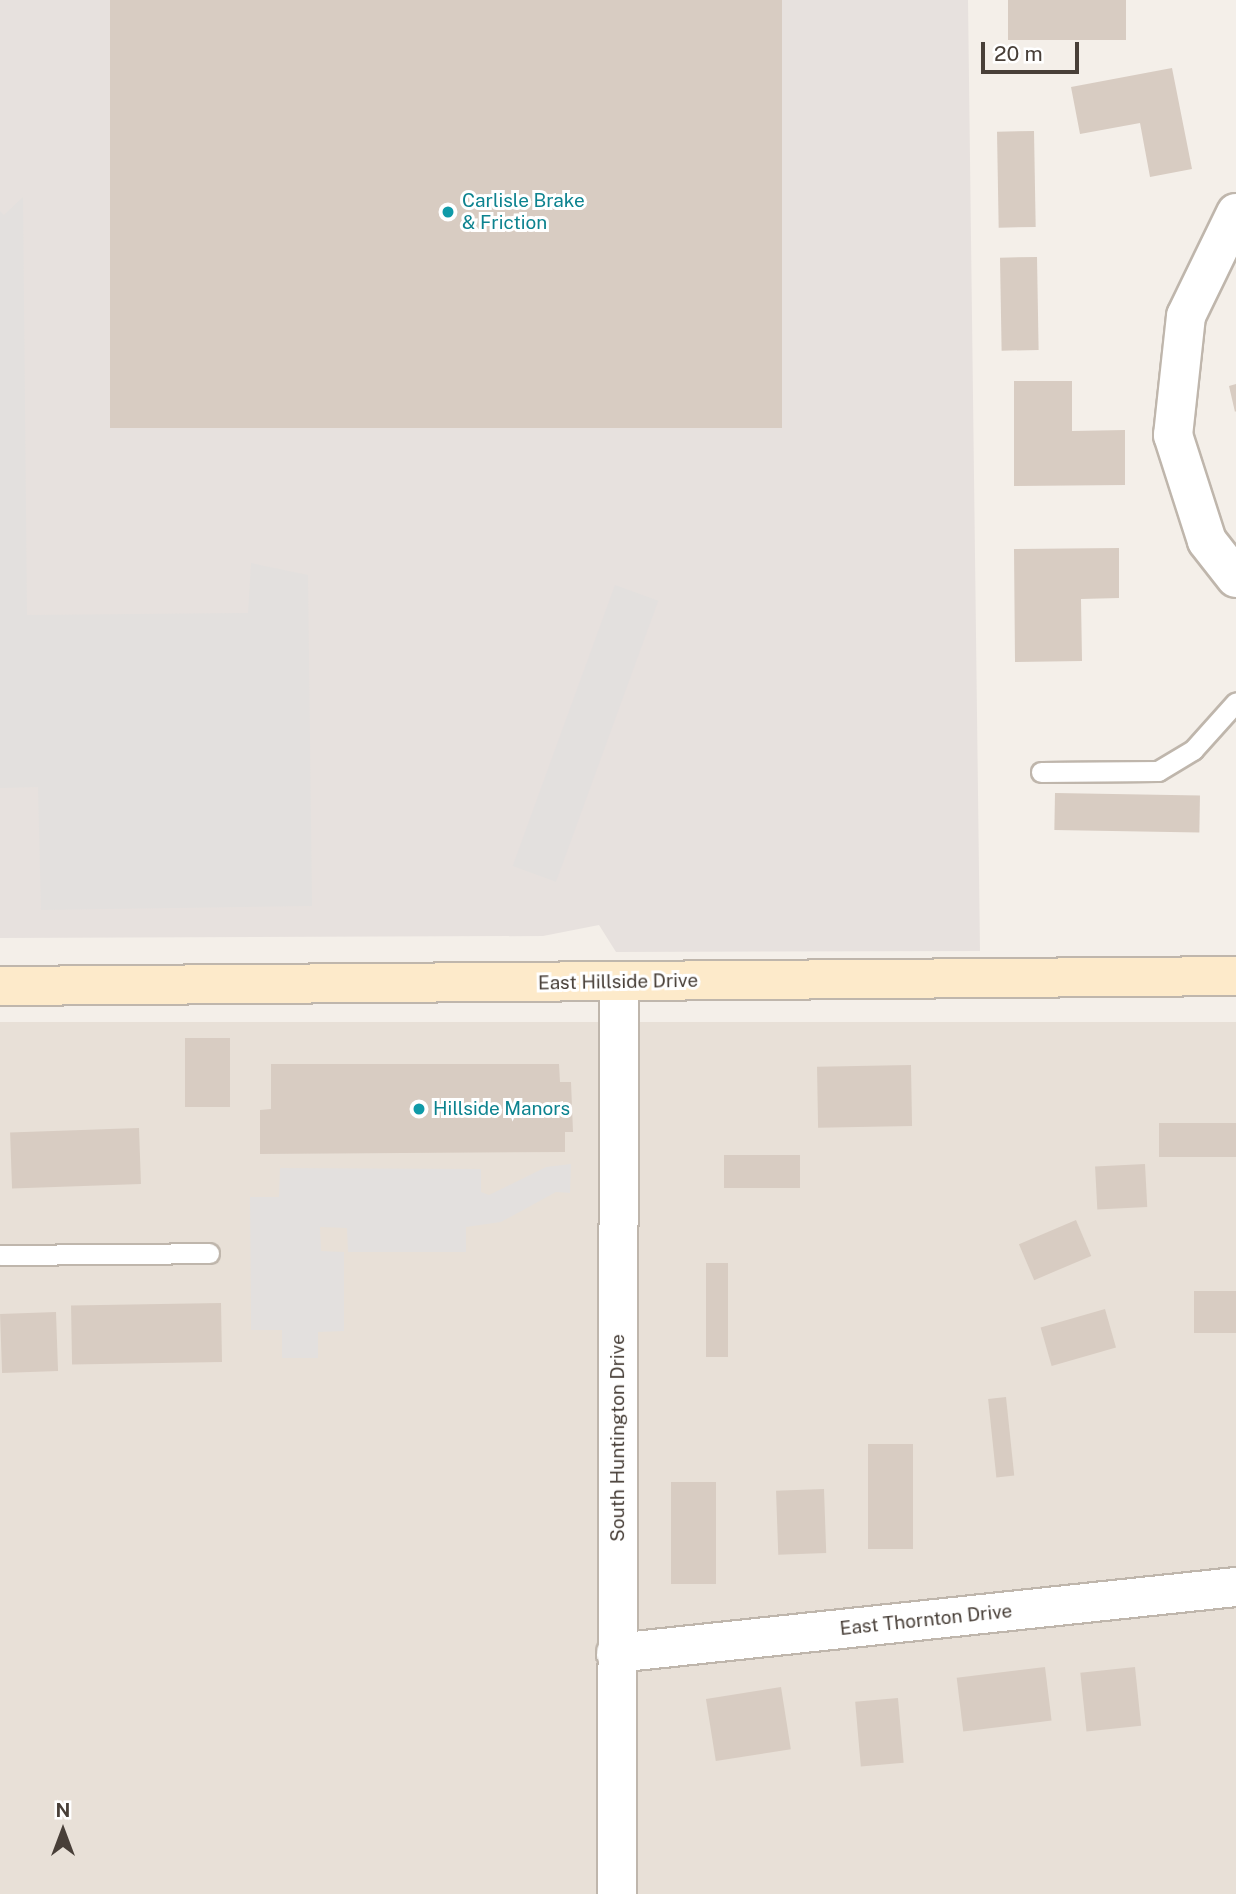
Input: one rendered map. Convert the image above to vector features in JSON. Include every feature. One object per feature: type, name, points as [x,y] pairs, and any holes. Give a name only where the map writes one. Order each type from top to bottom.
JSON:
[{"type":"main road","name":"East Hillside Drive","points":[[0,986],[1236,976]]},
{"type":"street","points":[[1236,213],[1186,316],[1172,435],[1207,541],[1236,578]]},
{"type":"street","name":"South Huntington Drive","points":[[617,1894],[619,982]]},
{"type":"street","name":"East Thornton Drive","points":[[616,1653],[1236,1587]]},
{"type":"lane","points":[[1041,772],[1158,771],[1193,750],[1236,702]]},
{"type":"lane","points":[[0,1255],[209,1253]]},
{"type":"shaded area","points":[[0,0],[968,0],[980,951],[616,952],[599,925],[543,936],[0,938]]},
{"type":"shaded area","points":[[23,197],[27,615],[248,613],[251,563],[308,575],[312,906],[41,910],[38,787],[0,788],[0,211],[4,215]]},
{"type":"shaded area","points":[[615,585],[658,601],[556,882],[513,866]]},
{"type":"shaded area","points":[[0,1022],[1236,1022],[1236,1894],[0,1894]]},
{"type":"shaded area","points":[[571,1164],[570,1193],[556,1192],[501,1222],[466,1227],[466,1252],[348,1252],[347,1228],[320,1227],[321,1251],[344,1252],[344,1331],[318,1332],[318,1358],[282,1358],[282,1330],[251,1330],[250,1197],[279,1197],[280,1168],[481,1169],[481,1192],[489,1195],[546,1167]]},
{"type":"building","name":"Carlisle Brake & Friction","points":[[110,0],[782,0],[782,428],[110,428]]},
{"type":"building","points":[[1008,0],[1126,0],[1126,40],[1008,40]]},
{"type":"building","points":[[1172,68],[1192,169],[1150,177],[1140,123],[1080,134],[1071,87]]},
{"type":"building","points":[[1034,131],[1036,227],[999,228],[997,132]]},
{"type":"building","points":[[1037,257],[1039,350],[1002,351],[1000,258]]},
{"type":"building","points":[[1014,381],[1072,381],[1072,431],[1125,430],[1125,485],[1014,486]]},
{"type":"building","points":[[1236,384],[1236,411],[1235,412],[1229,386]]},
{"type":"building","points":[[1119,548],[1119,598],[1081,599],[1082,661],[1015,662],[1014,549]]},
{"type":"building","points":[[1055,793],[1200,796],[1199,833],[1054,830]]},
{"type":"building","points":[[185,1038],[230,1038],[230,1107],[185,1107]]},
{"type":"building","name":"Hillside Manors","points":[[271,1064],[559,1064],[560,1082],[571,1082],[573,1132],[565,1132],[565,1152],[260,1154],[260,1110],[271,1109]]},
{"type":"building","points":[[911,1065],[912,1126],[818,1128],[817,1067]]},
{"type":"building","points":[[1159,1123],[1236,1123],[1236,1157],[1159,1157]]},
{"type":"building","points":[[139,1128],[141,1184],[12,1188],[10,1133]]},
{"type":"building","points":[[724,1155],[800,1155],[800,1188],[724,1188]]},
{"type":"building","points":[[1145,1164],[1147,1207],[1097,1210],[1095,1167]]},
{"type":"building","points":[[1076,1220],[1091,1256],[1034,1280],[1019,1244]]},
{"type":"building","points":[[706,1263],[728,1263],[728,1357],[706,1357]]},
{"type":"building","points":[[1194,1291],[1236,1291],[1236,1333],[1194,1333]]},
{"type":"building","points":[[221,1303],[222,1362],[72,1365],[71,1306]]},
{"type":"building","points":[[1105,1309],[1116,1347],[1052,1366],[1041,1327]]},
{"type":"building","points":[[56,1312],[58,1371],[2,1373],[0,1314]]},
{"type":"building","points":[[1006,1397],[1014,1476],[996,1477],[988,1399]]},
{"type":"building","points":[[868,1444],[913,1444],[913,1549],[868,1549]]},
{"type":"building","points":[[671,1482],[716,1482],[716,1584],[671,1584]]},
{"type":"building","points":[[824,1489],[826,1553],[778,1555],[776,1491]]},
{"type":"building","points":[[1045,1667],[1052,1721],[963,1731],[957,1678]]},
{"type":"building","points":[[1135,1667],[1141,1726],[1086,1731],[1080,1673]]},
{"type":"building","points":[[781,1687],[791,1749],[716,1761],[706,1699]]},
{"type":"building","points":[[898,1698],[904,1763],[861,1767],[855,1702]]},
{"type":"place","name":"Carlisle Brake & Friction","points":[[448,212]]},
{"type":"place","name":"Hillside Manors","points":[[419,1109]]}]
